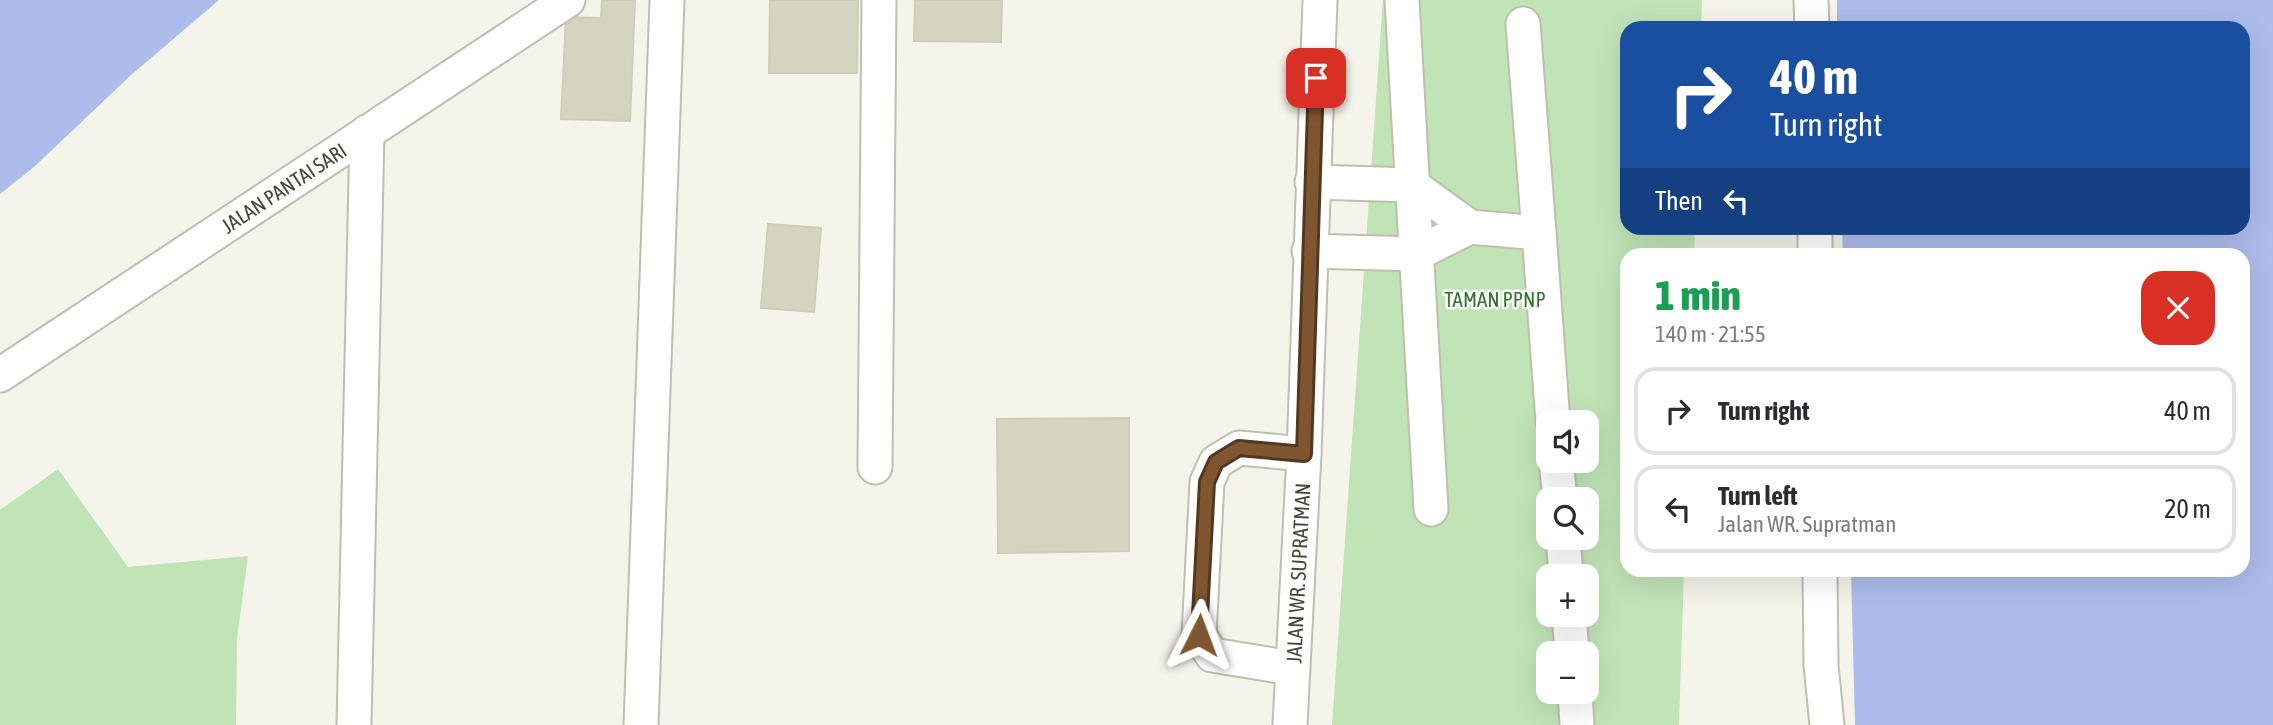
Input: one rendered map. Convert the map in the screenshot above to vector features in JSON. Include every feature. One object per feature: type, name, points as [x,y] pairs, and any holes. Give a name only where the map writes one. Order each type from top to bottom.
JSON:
[{"type":"street","name":"JALAN PANTAI SARI","points":[[0,375],[568,0]]},
{"type":"street","points":[[641,725],[667,0]]},
{"type":"street","points":[[875,467],[879,0]]},
{"type":"street","name":"JALAN WR. SUPRATMAN","points":[[1290,725],[1304,454],[1309,251],[1320,0]]},
{"type":"street","points":[[1402,0],[1431,509]]},
{"type":"street","points":[[1811,0],[1812,21]]},
{"type":"street","points":[[1524,24],[1552,410]]},
{"type":"street","points":[[354,725],[367,132]]},
{"type":"street","points":[[1312,182],[1412,185],[1470,227],[1539,233]]},
{"type":"street","points":[[1309,251],[1416,254],[1470,227]]},
{"type":"street","points":[[1292,668],[1212,654],[1199,635],[1207,482],[1216,462],[1239,448],[1304,454]]},
{"type":"street","points":[[1820,577],[1821,665],[1826,725]]},
{"type":"street","points":[[1576,704],[1577,724]]},
{"type":"green space","name":"TAMAN PPNP","points":[[1383,0],[1702,0],[1701,21],[1620,21],[1620,235],[1695,235],[1694,248],[1620,248],[1620,577],[1684,577],[1679,725],[1332,725]]},
{"type":"green space","points":[[58,469],[128,567],[248,556],[237,639],[236,725],[0,725],[0,510]]},
{"type":"water","points":[[0,0],[219,0],[130,76],[34,167],[0,194]]},
{"type":"water","points":[[1837,0],[2273,0],[2273,725],[1855,725],[1851,577],[2250,577],[2250,248],[1843,248],[1842,235],[2250,235],[2250,21],[1837,21]]},
{"type":"building","points":[[602,0],[635,0],[630,121],[561,119],[566,17],[601,18]]},
{"type":"building","points":[[770,0],[858,0],[857,73],[769,73]]},
{"type":"building","points":[[915,0],[1002,0],[1001,42],[914,41]]},
{"type":"building","points":[[768,224],[821,228],[814,312],[761,308]]},
{"type":"building","points":[[1129,418],[1129,551],[998,553],[997,419]]},
{"type":"route","points":[[1199,635],[1207,482],[1216,462],[1239,448],[1304,454],[1316,78]]}]
